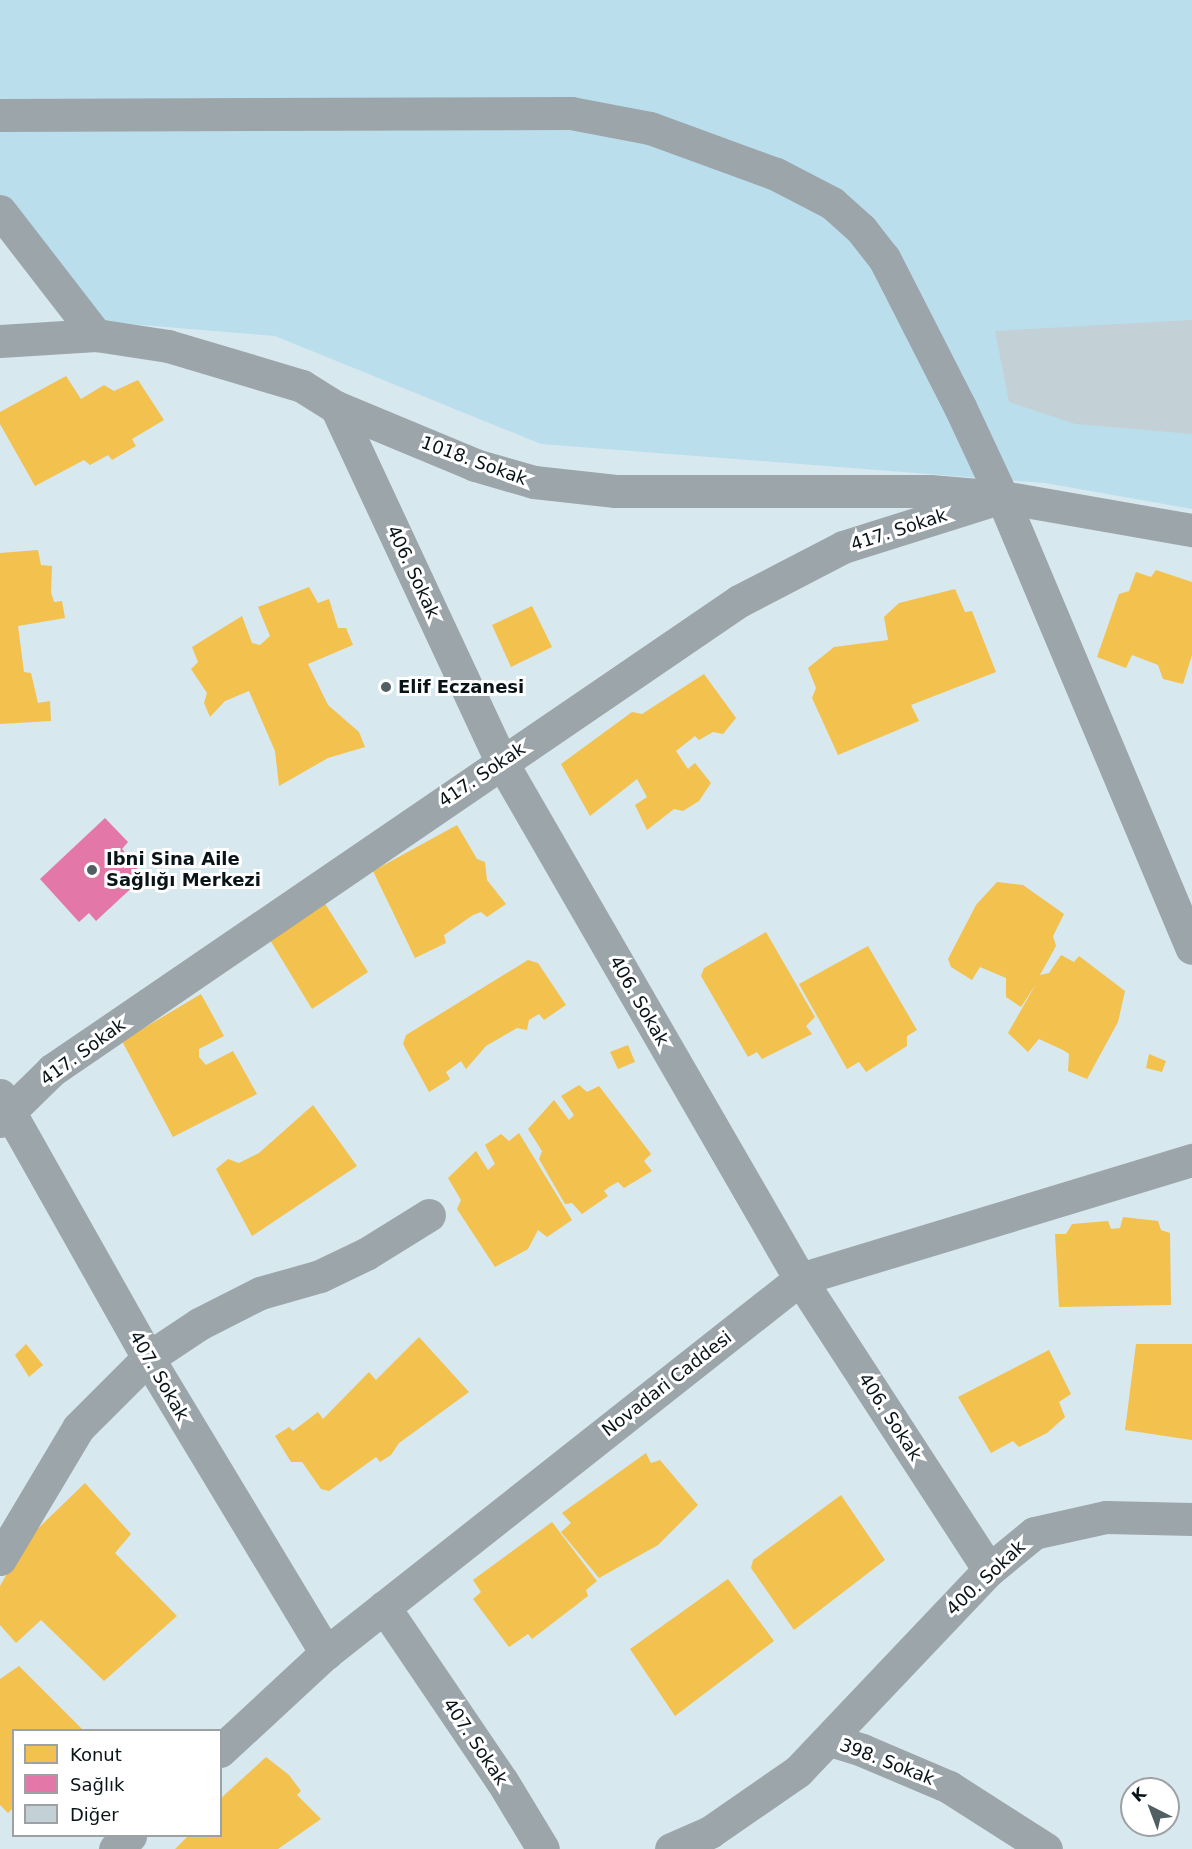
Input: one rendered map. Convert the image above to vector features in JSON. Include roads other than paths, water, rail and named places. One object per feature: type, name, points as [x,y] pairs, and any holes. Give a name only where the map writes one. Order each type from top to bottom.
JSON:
[{"type":"street","points":[[0,115],[571,114],[650,128],[776,174],[832,203],[861,229],[884,258],[1002,497],[1192,948]]},
{"type":"street","points":[[0,211],[96,335]]},
{"type":"street","name":"1018. Sokak","points":[[0,341],[96,335],[168,346],[302,386],[336,406],[475,465],[534,482],[616,491],[930,491],[1002,497],[1192,530]]},
{"type":"street","name":"406. Sokak","points":[[336,406],[501,761],[800,1279],[989,1570]]},
{"type":"street","name":"417. Sokak","points":[[3,1109],[52,1070],[501,761],[739,601],[843,547],[1002,497]]},
{"type":"street","name":"407. Sokak","points":[[3,1109],[148,1358],[326,1653]]},
{"type":"street","name":"Novadari Caddesi","points":[[222,1749],[326,1653],[800,1279],[1192,1160]]},
{"type":"street","points":[[0,1559],[78,1428],[148,1358],[219,1314],[260,1293],[320,1276],[366,1254],[429,1215]]},
{"type":"street","name":"400. Sokak","points":[[830,1740],[989,1570],[1035,1533],[1106,1517],[1192,1520]]},
{"type":"street","name":"407. Sokak","points":[[384,1607],[484,1753],[543,1849]]},
{"type":"street","name":"398. Sokak","points":[[671,1849],[710,1832],[798,1771],[830,1740],[862,1750],[950,1787],[1046,1849]]},
{"type":"street","points":[[115,1849],[129,1837]]},
{"type":"place","name":"Elif Eczanesi","points":[[386,687]]},
{"type":"place","name":"Ibni Sina Aile Sağlığı Merkezi","points":[[92,870]]}]
